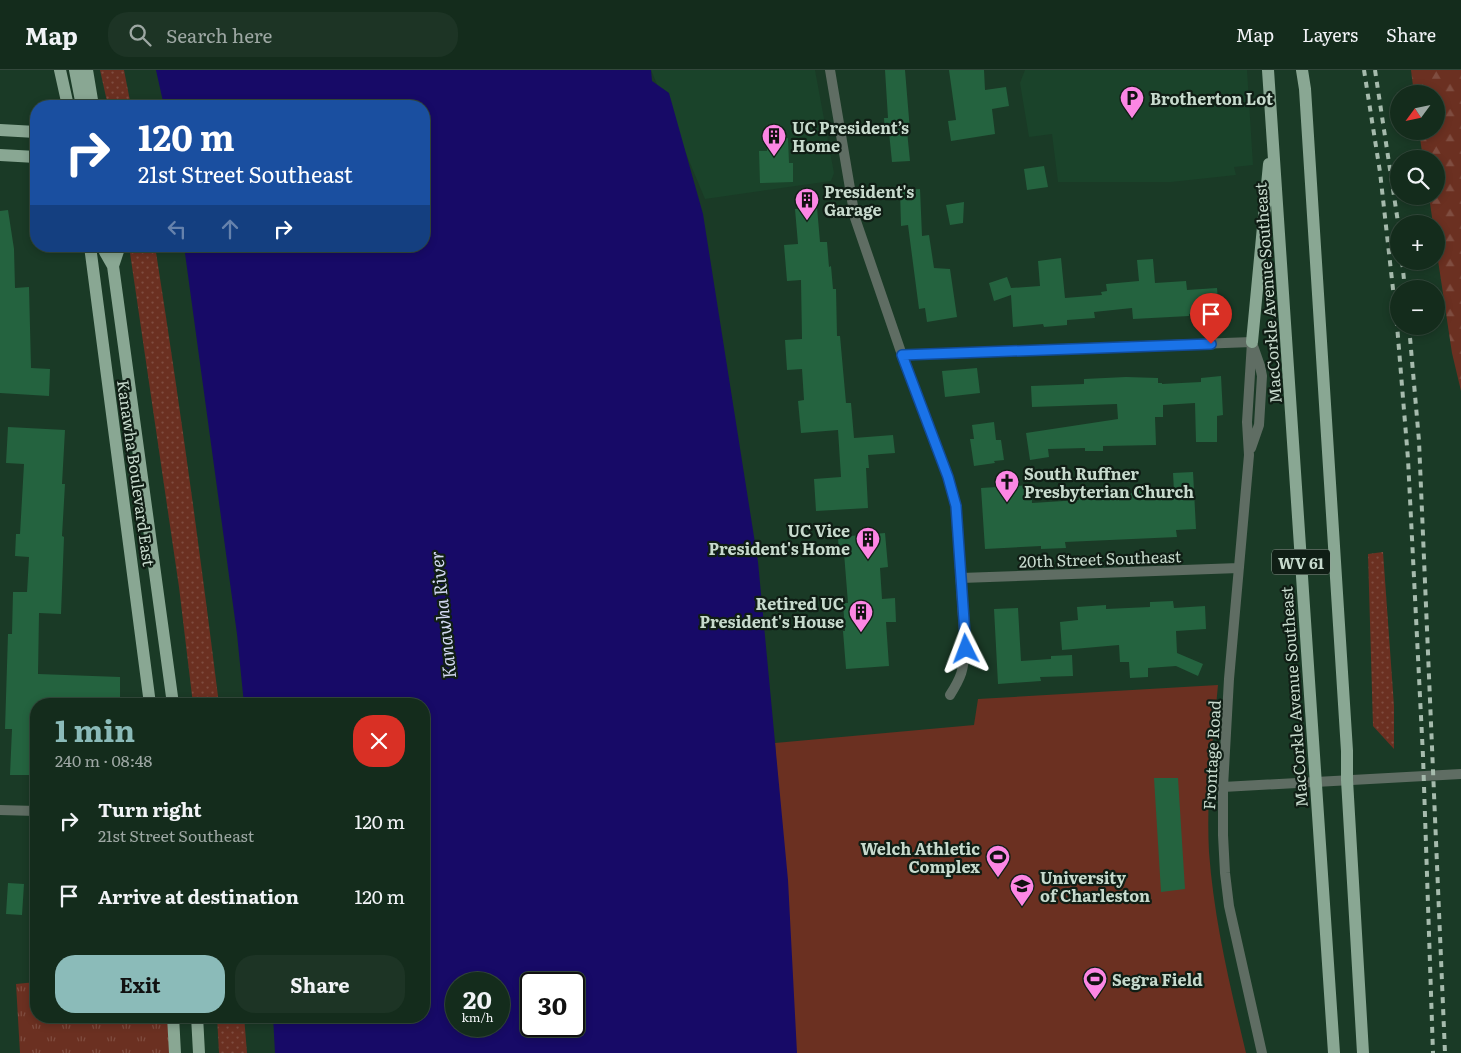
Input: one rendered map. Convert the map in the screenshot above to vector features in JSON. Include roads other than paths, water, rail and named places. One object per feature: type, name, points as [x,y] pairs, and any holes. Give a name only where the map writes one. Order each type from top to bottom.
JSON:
[{"type":"main road","points":[[60,70],[67,100]]},
{"type":"main road","points":[[75,70],[81,100]]},
{"type":"main road","points":[[86,70],[92,100]]},
{"type":"main road","name":"MacCorkle Avenue Southeast","points":[[1268,70],[1334,1053]]},
{"type":"main road","name":"WV 61","points":[[1302,70],[1305,89],[1347,751],[1363,1053]]},
{"type":"main road","points":[[1252,342],[1273,124]]},
{"type":"main road","points":[[0,130],[30,132]]},
{"type":"main road","points":[[0,155],[30,157]]},
{"type":"main road","name":"Kanawha Boulevard East","points":[[91,252],[149,698]]},
{"type":"main road","name":"Kanawha Boulevard East","points":[[106,252],[113,266],[172,698]]},
{"type":"main road","name":"Kanawha Boulevard East","points":[[113,266],[118,252]]},
{"type":"main road","points":[[173,1023],[175,1053]]},
{"type":"main road","points":[[197,1023],[199,1053]]},
{"type":"street","points":[[830,70],[856,218],[902,355],[948,477],[956,506],[966,649],[963,670],[950,695]]},
{"type":"street","points":[[902,355],[1252,342]]},
{"type":"street","name":"Frontage Road","points":[[1252,342],[1247,422],[1249,455],[1229,679],[1223,788],[1223,835],[1224,873],[1228,906],[1262,1053]]},
{"type":"street","name":"20th Street Southeast","points":[[961,578],[1239,568]]},
{"type":"street","points":[[1223,788],[1461,774]]},
{"type":"street","points":[[0,810],[30,811]]},
{"type":"water","name":"Kanawha River","points":[[156,70],[651,70],[652,81],[669,93],[703,214],[758,562],[788,880],[797,1053],[275,1053],[273,1023],[430,1023],[430,698],[243,698],[237,634],[185,252],[430,252],[430,100],[163,100]]},
{"type":"railway","points":[[1364,70],[1380,172],[1397,325],[1408,459],[1423,756],[1433,1053]]},
{"type":"railway","points":[[1375,70],[1397,215]]},
{"type":"railway","points":[[1403,270],[1404,280]]},
{"type":"railway","points":[[1410,335],[1419,441],[1445,1053]]},
{"type":"place","name":"Brotherton Lot","points":[[1132,119]]},
{"type":"place","name":"UC President’s Home","points":[[774,157]]},
{"type":"place","name":"President's Garage","points":[[807,221]]},
{"type":"place","name":"South Ruffner Presbyterian Church","points":[[1007,503]]},
{"type":"place","name":"UC Vice President's Home","points":[[868,560]]},
{"type":"place","name":"Retired UC President's House","points":[[861,633]]},
{"type":"place","name":"Welch Athletic Complex","points":[[998,878]]},
{"type":"place","name":"University of Charleston","points":[[1022,907]]},
{"type":"place","name":"Segra Field","points":[[1095,1000]]}]
